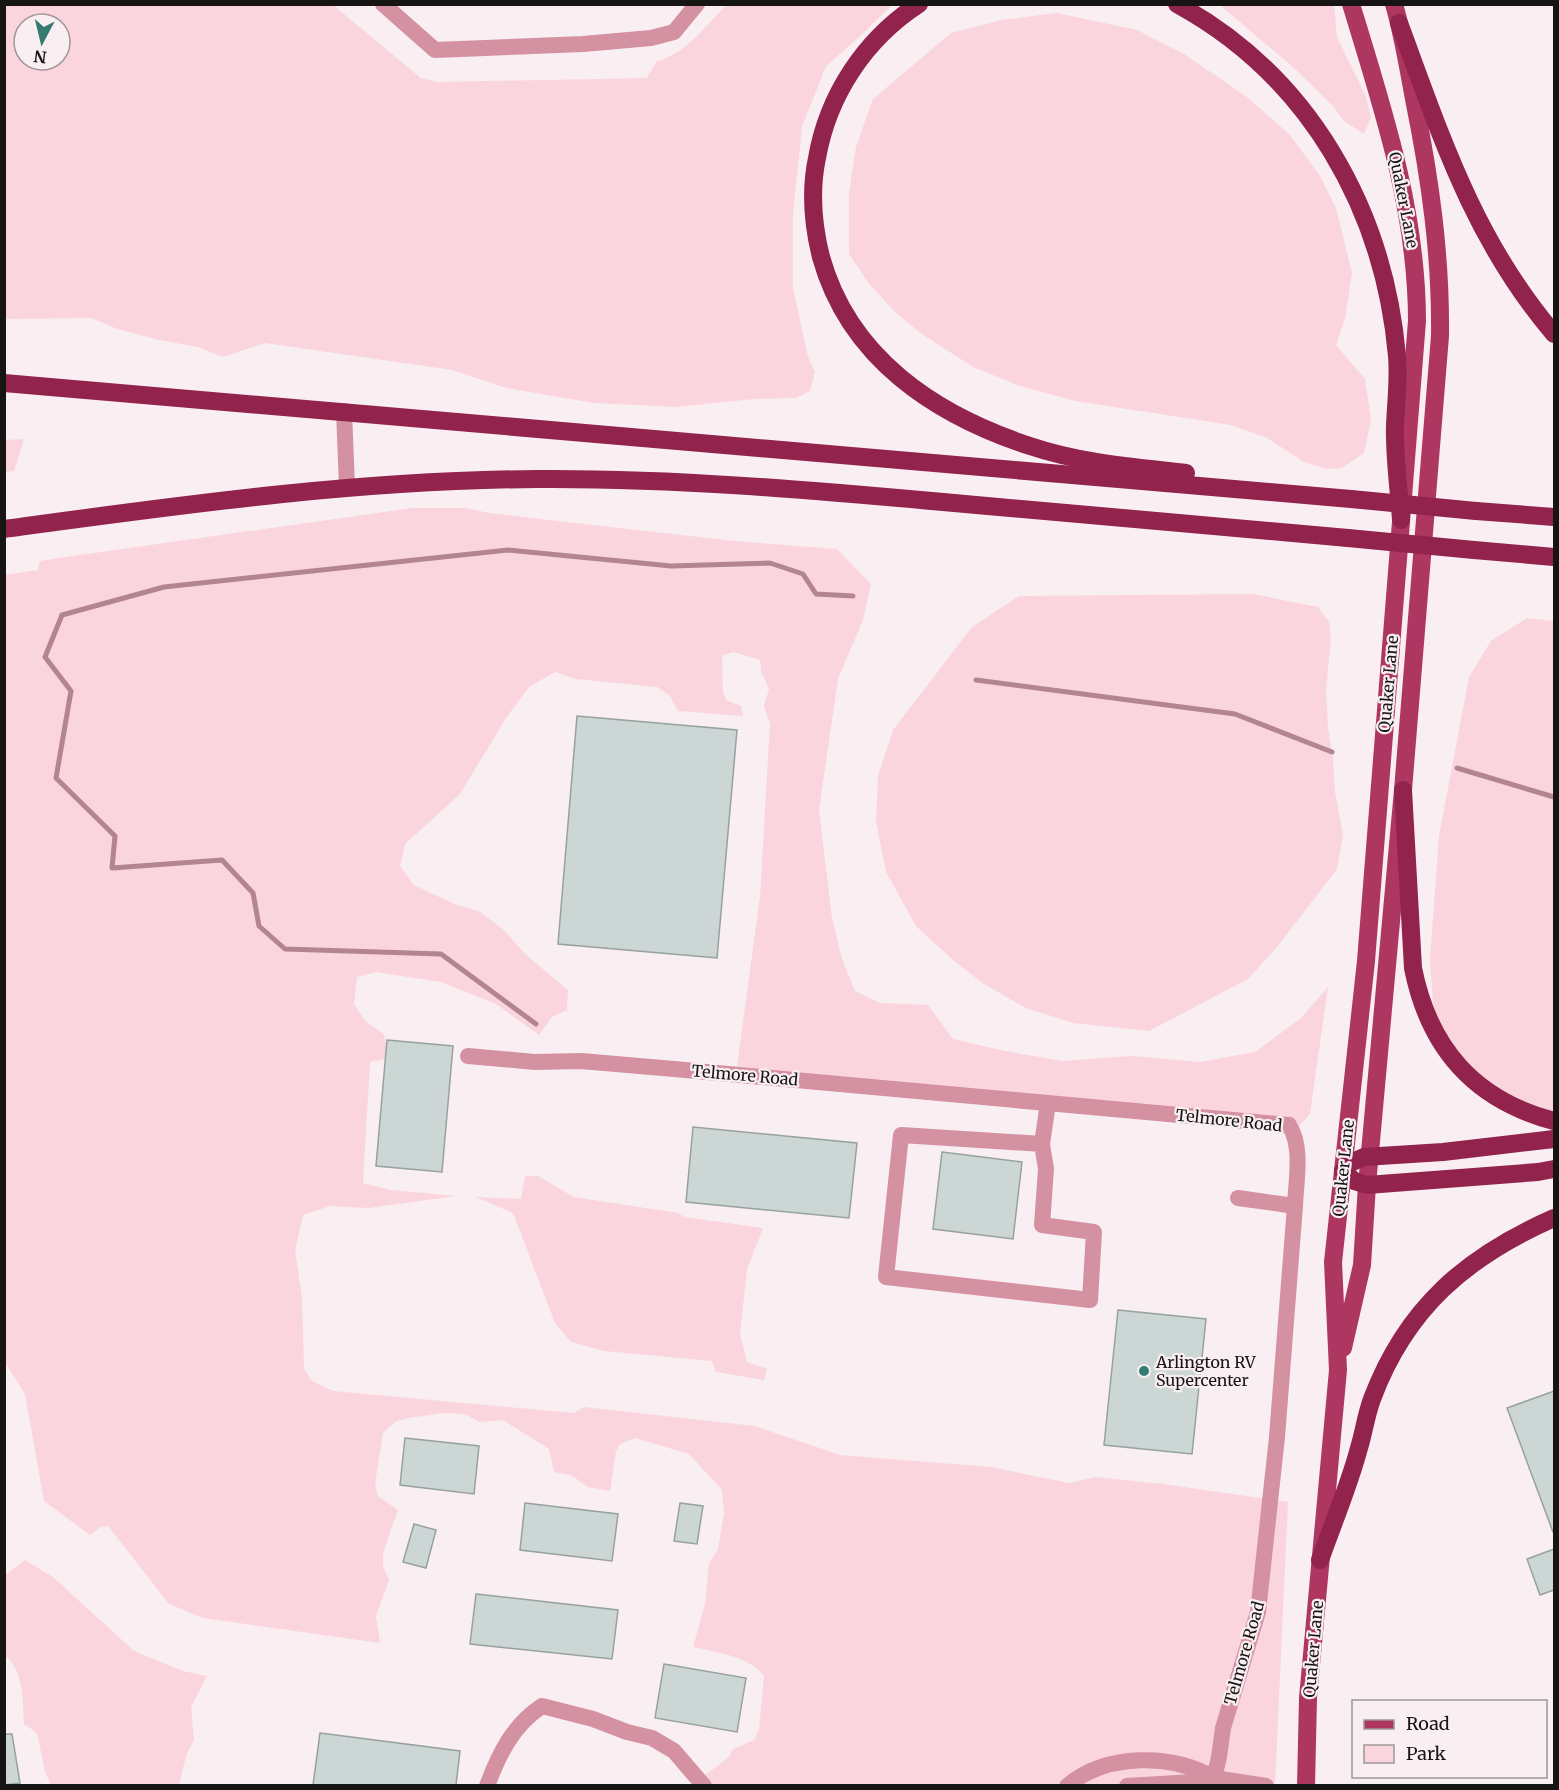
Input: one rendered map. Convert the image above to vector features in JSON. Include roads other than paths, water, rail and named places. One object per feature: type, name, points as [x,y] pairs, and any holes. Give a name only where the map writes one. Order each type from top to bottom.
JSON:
[{"type":"highway","points":[[919,4],[881,35],[853,68],[831,108],[815,166],[813,208],[824,267],[841,307],[872,352],[897,376],[933,402],[981,427],[1031,447],[1081,459],[1351,499]]},
{"type":"highway","points":[[1177,4],[1244,50],[1281,86],[1315,125],[1342,167],[1355,194],[1380,266],[1394,335],[1398,381],[1395,425],[1401,520]]},
{"type":"highway","points":[[1399,23],[1470,205],[1485,234],[1519,287],[1554,334]]},
{"type":"highway","points":[[4,383],[1554,517]]},
{"type":"highway","points":[[4,529],[255,496],[348,488],[442,481],[625,479],[720,484],[1554,557]]},
{"type":"highway","points":[[1403,790],[1413,968],[1417,989],[1434,1030],[1457,1064],[1489,1093],[1522,1112],[1554,1121]]},
{"type":"highway","points":[[1554,1139],[1453,1151],[1371,1156],[1357,1159],[1343,1171],[1354,1181],[1367,1185],[1554,1169]]},
{"type":"highway","points":[[1320,1560],[1360,1447],[1371,1402],[1389,1361],[1412,1324],[1443,1288],[1481,1256],[1513,1237],[1554,1218]]},
{"type":"main road","name":"Quaker Lane","points":[[1338,1370],[1333,1262],[1366,961],[1417,321],[1414,260],[1406,198],[1392,139],[1352,4]]},
{"type":"main road","name":"Quaker Lane","points":[[1306,1785],[1308,1698],[1338,1370],[1362,1265],[1438,368],[1440,302],[1437,237],[1430,186],[1394,4]]},
{"type":"street","points":[[382,4],[435,50],[584,44],[651,38],[674,32],[697,4]]},
{"type":"street","points":[[344,411],[348,488]]},
{"type":"street","name":"Telmore Road","points":[[468,1056],[536,1062],[581,1061],[1289,1125],[1296,1136],[1295,1206],[1277,1437],[1258,1612],[1223,1728],[1214,1778]]},
{"type":"street","points":[[1042,1144],[901,1136],[886,1277],[1090,1300],[1094,1232],[1042,1225],[1046,1169],[1042,1144],[1048,1102]]},
{"type":"street","points":[[1238,1198],[1295,1206]]},
{"type":"street","points":[[487,1785],[499,1756],[513,1733],[528,1716],[542,1706],[652,1738],[674,1750],[705,1785]]},
{"type":"street","points":[[1067,1785],[1075,1779],[1108,1766],[1137,1761],[1181,1765],[1198,1769],[1214,1778]]},
{"type":"street","points":[[1127,1785],[1182,1783],[1214,1778],[1266,1785]]},
{"type":"waterway","points":[[536,1024],[441,954],[285,949],[259,926],[253,893],[222,860],[112,868],[115,836],[56,778],[71,691],[45,657],[62,615],[164,587],[508,550],[671,566],[770,563],[803,574],[816,594],[853,596]]},
{"type":"waterway","points":[[976,680],[1235,714],[1332,752]]},
{"type":"waterway","points":[[1457,768],[1554,797]]},
{"type":"place","name":"Arlington RV Supercenter","points":[[1144,1371]]}]
